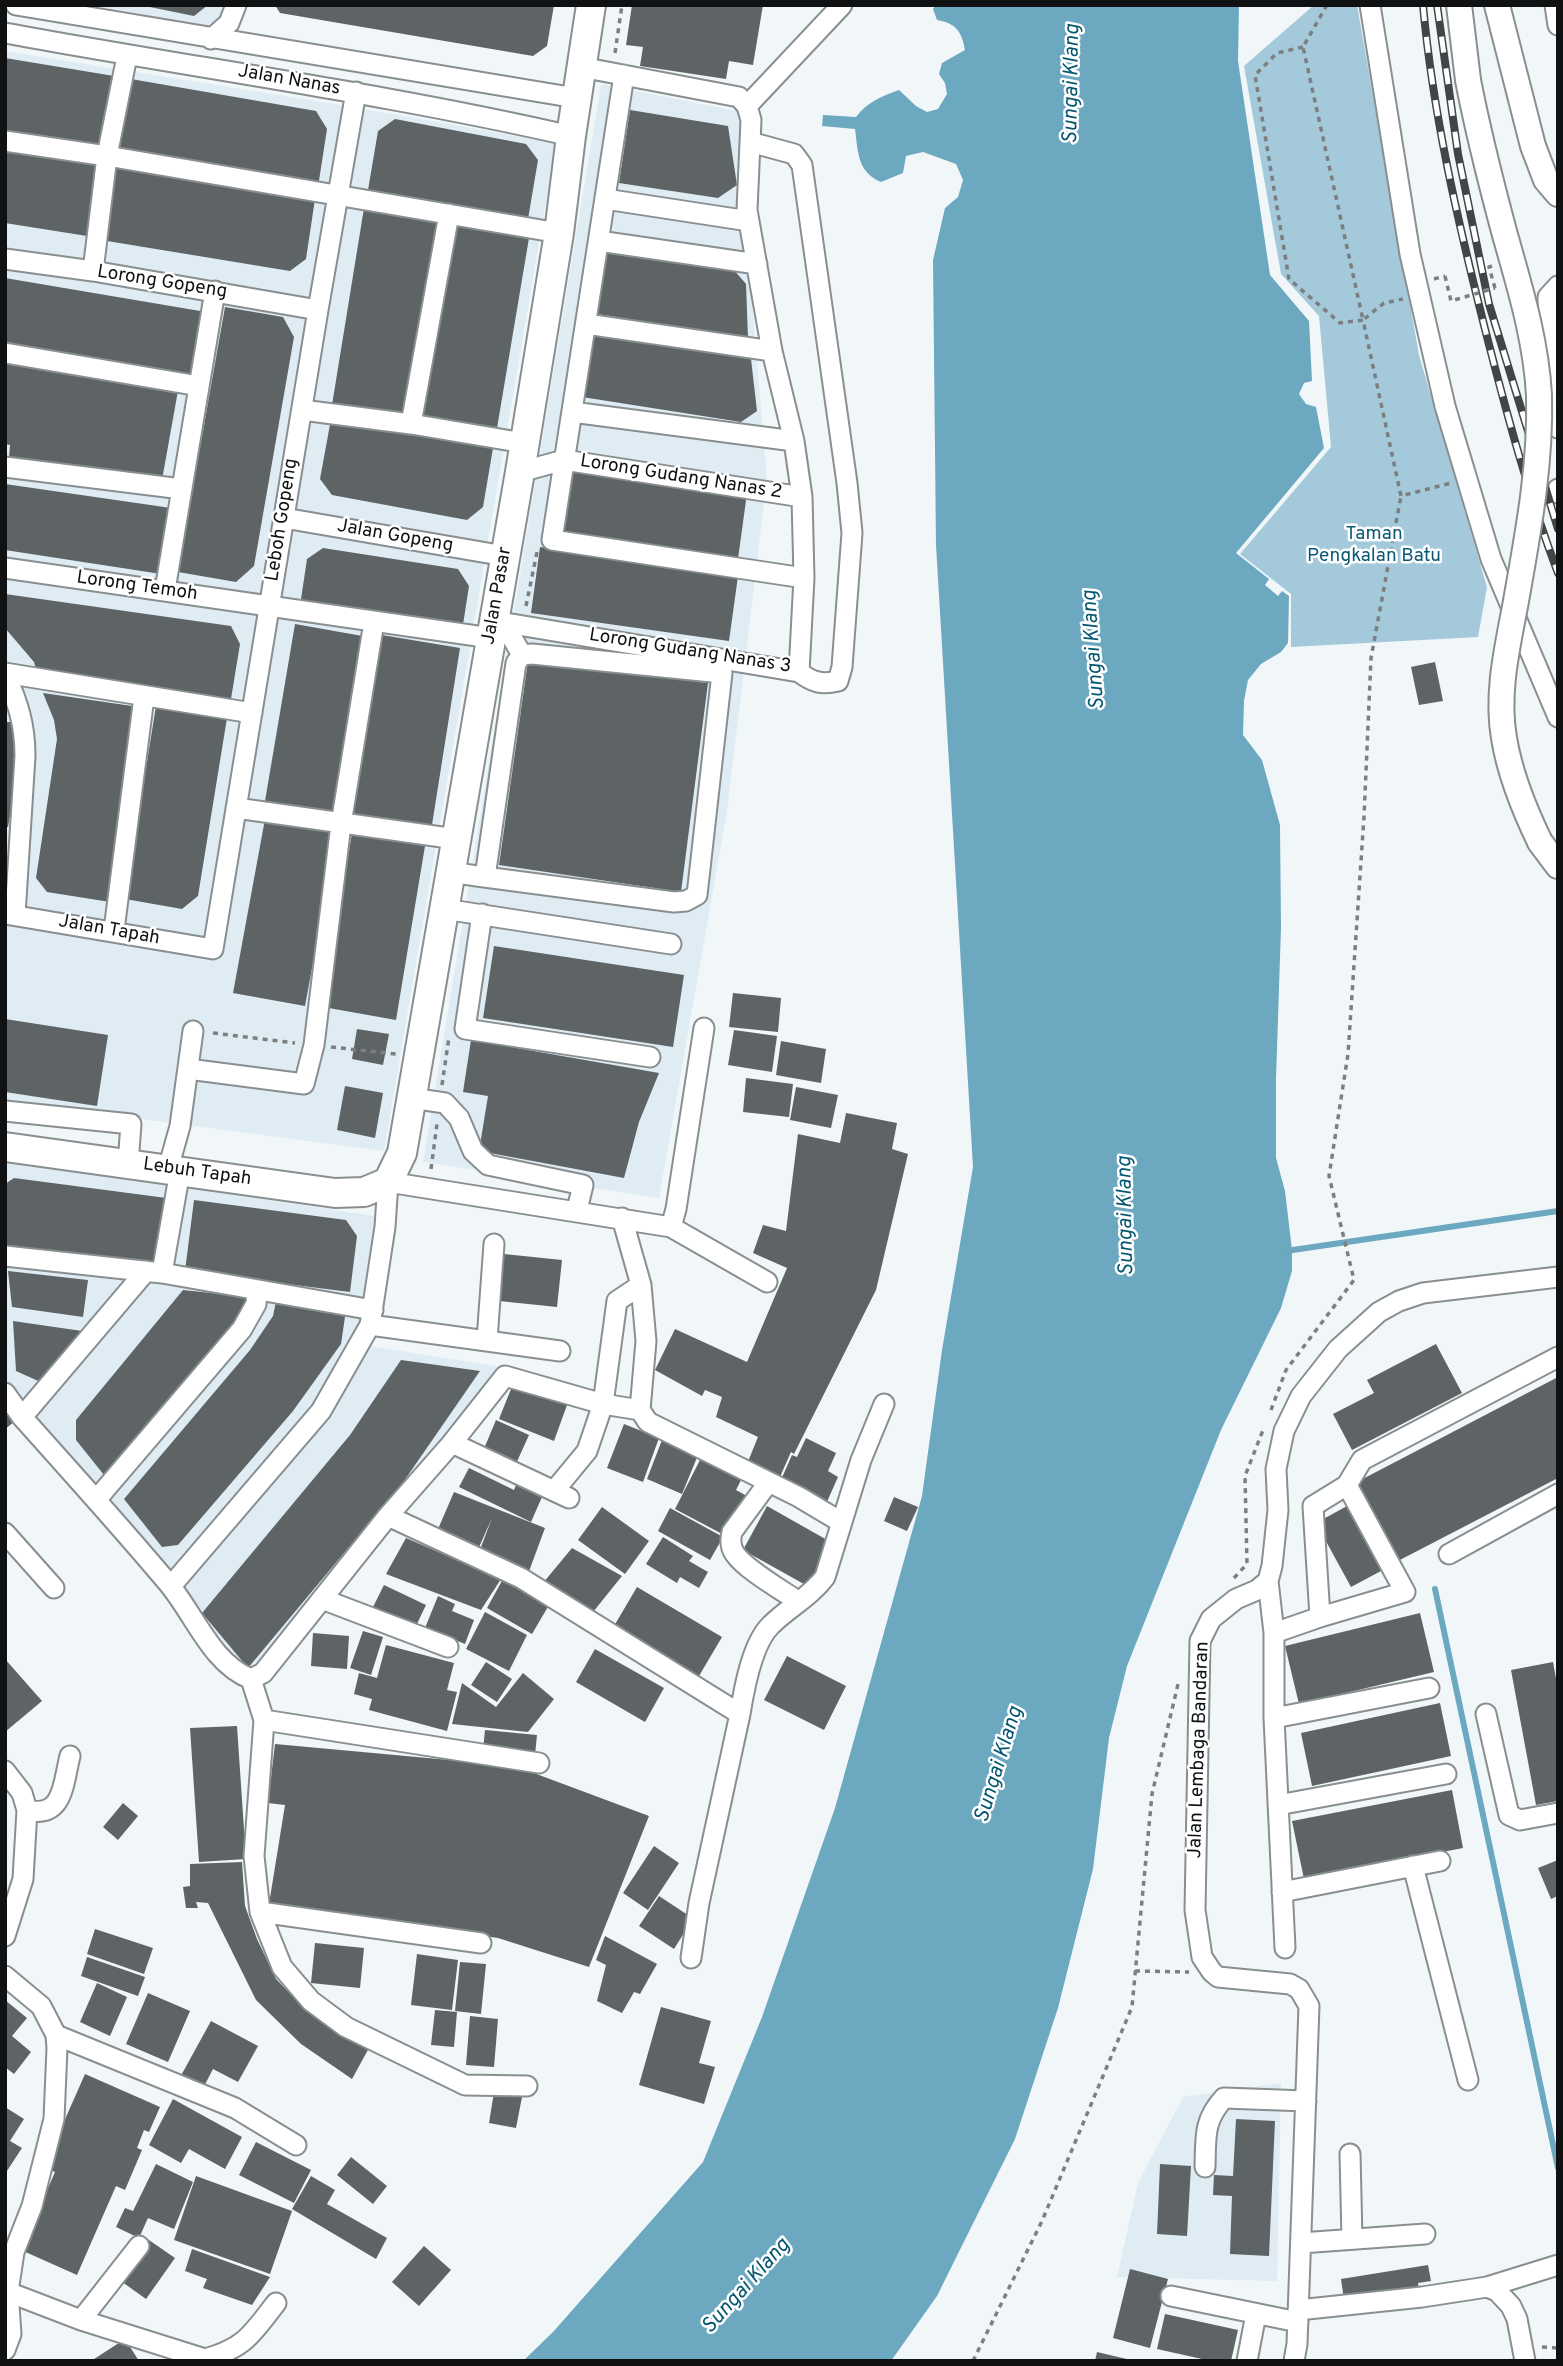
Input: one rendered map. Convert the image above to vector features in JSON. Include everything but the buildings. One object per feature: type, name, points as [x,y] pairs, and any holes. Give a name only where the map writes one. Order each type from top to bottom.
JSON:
[{"type":"highway","name":"Jalan Pasar","points":[[388,1182],[402,1153],[456,839],[503,626],[505,556],[559,233],[591,5]]},
{"type":"highway","name":"Lebuh Tapah","points":[[5,1147],[335,1193],[364,1192],[388,1182]]},
{"type":"main road","points":[[1459,5],[1468,80],[1480,142],[1531,329],[1539,396],[1536,481],[1503,671],[1503,735],[1510,769],[1524,809],[1540,842],[1558,866]]},
{"type":"main road","points":[[1497,5],[1533,146],[1546,180],[1558,194]]},
{"type":"main road","points":[[1524,113],[1558,162]]},
{"type":"street","name":"Jalan Nanas","points":[[16,5],[576,98]]},
{"type":"street","points":[[211,39],[229,23],[236,5]]},
{"type":"street","points":[[581,67],[739,97],[747,106],[842,5]]},
{"type":"street","points":[[1370,5],[1419,296],[1445,406],[1491,559],[1558,717]]},
{"type":"street","points":[[1555,5],[1558,25]]},
{"type":"street","name":"Jalan Nanas","points":[[5,33],[356,92],[571,136]]},
{"type":"street","points":[[93,271],[107,156],[127,55]]},
{"type":"street","points":[[618,74],[605,198],[552,540],[804,578]]},
{"type":"street","name":"Leboh Gopeng","points":[[213,949],[356,92]]},
{"type":"street","name":"Lorong Gudang Nanas 3","points":[[374,622],[503,626],[799,672],[804,578],[802,497],[794,441],[772,351],[747,210],[751,120],[747,106]]},
{"type":"street","points":[[5,141],[559,233]]},
{"type":"street","points":[[750,142],[794,154],[802,166],[849,495],[852,533],[842,667],[838,681],[825,684],[812,681],[799,672]]},
{"type":"street","points":[[605,198],[749,221]]},
{"type":"street","points":[[411,424],[449,214]]},
{"type":"street","points":[[598,241],[757,264]]},
{"type":"street","name":"Lorong Gopeng","points":[[5,259],[93,271],[318,310]]},
{"type":"street","points":[[1558,286],[1548,297],[1549,349],[1558,428]]},
{"type":"street","points":[[165,590],[215,291]]},
{"type":"street","points":[[586,324],[772,351]]},
{"type":"street","points":[[5,353],[199,386]]},
{"type":"street","points":[[302,410],[411,424],[524,443]]},
{"type":"street","points":[[572,412],[794,441]]},
{"type":"street","name":"Lorong Gudang Nanas 2","points":[[520,472],[564,460],[802,497]]},
{"type":"street","points":[[5,467],[182,489]]},
{"type":"street","name":"Jalan Gopeng","points":[[284,518],[505,556]]},
{"type":"street","name":"Lorong Temoh","points":[[5,568],[374,622]]},
{"type":"street","points":[[188,1069],[304,1084],[314,1045],[341,824],[374,622]]},
{"type":"street","points":[[503,626],[530,655]]},
{"type":"street","points":[[450,872],[485,877],[674,902],[686,901],[697,895],[722,673],[530,655],[516,663],[485,877]]},
{"type":"street","points":[[5,673],[252,713]]},
{"type":"street","points":[[5,673],[20,709],[26,756],[10,915]]},
{"type":"street","points":[[114,930],[144,697]]},
{"type":"street","points":[[236,808],[456,839]]},
{"type":"street","points":[[444,909],[671,944]]},
{"type":"street","name":"Jalan Tapah","points":[[10,915],[114,930],[213,949]]},
{"type":"street","points":[[482,915],[465,1029],[650,1057]]},
{"type":"street","points":[[671,1227],[678,1199],[704,1028]]},
{"type":"street","points":[[22,1417],[154,1272],[174,1170],[193,1031]]},
{"type":"street","points":[[411,1098],[445,1103],[459,1118],[473,1150],[488,1165],[583,1185],[577,1210]]},
{"type":"street","points":[[5,1111],[131,1124],[128,1164]]},
{"type":"street","points":[[171,1586],[321,1411],[372,1318],[385,1227],[388,1182],[671,1227],[767,1282]]},
{"type":"street","points":[[622,1218],[641,1285],[646,1341],[640,1410],[648,1422],[799,1497],[841,1522]]},
{"type":"street","points":[[487,1340],[494,1244]]},
{"type":"street","points":[[5,1255],[154,1272],[257,1290],[372,1318],[560,1351]]},
{"type":"street","points":[[1285,1948],[1274,1718],[1274,1633],[1268,1581],[1278,1510],[1276,1469],[1284,1431],[1301,1396],[1338,1349],[1379,1312],[1399,1301],[1423,1293],[1558,1277]]},
{"type":"street","points":[[452,1443],[561,1495],[587,1451],[603,1404],[617,1301],[641,1285]]},
{"type":"street","points":[[96,1500],[242,1329],[256,1304],[257,1290]]},
{"type":"street","points":[[1320,1617],[1313,1506],[1347,1485],[1362,1460],[1558,1357]]},
{"type":"street","points":[[5,1393],[22,1417],[171,1586],[222,1659],[236,1673],[251,1679],[263,1673],[388,1516],[452,1443],[505,1376],[603,1404],[640,1410]]},
{"type":"street","points":[[691,1958],[699,1903],[754,1657],[768,1628],[816,1589],[825,1577],[861,1460],[884,1404]]},
{"type":"street","points":[[768,1483],[732,1532],[730,1541],[733,1552],[742,1562],[799,1602]]},
{"type":"street","points":[[1274,1633],[1405,1592],[1347,1485]]},
{"type":"street","points":[[1449,1554],[1558,1494]]},
{"type":"street","points":[[388,1516],[521,1578],[740,1714]]},
{"type":"street","points":[[5,1534],[54,1588]]},
{"type":"street","name":"Jalan Lembaga Bandaran","points":[[1212,1972],[1202,1957],[1195,1910],[1200,1641],[1211,1619],[1236,1599],[1257,1590],[1268,1581]]},
{"type":"street","points":[[322,1599],[448,1647]]},
{"type":"street","points":[[251,1679],[264,1720],[254,1856],[260,1912],[282,1967],[311,2001],[346,2027],[465,2085],[527,2086]]},
{"type":"street","points":[[1274,1718],[1429,1688]]},
{"type":"street","points":[[1486,1714],[1509,1815],[1520,1820],[1558,1812]]},
{"type":"street","points":[[264,1720],[539,1763]]},
{"type":"street","points":[[27,1810],[41,1814],[50,1810],[59,1800],[70,1756]]},
{"type":"street","points":[[5,1771],[22,1793],[27,1810],[23,1879],[5,1936]]},
{"type":"street","points":[[1278,1805],[1446,1774]]},
{"type":"street","points":[[1282,1892],[1440,1861]]},
{"type":"street","points":[[1413,1866],[1468,2080]]},
{"type":"street","points":[[260,1912],[481,1943]]},
{"type":"street","points":[[1212,1972],[1218,1977],[1290,1984],[1299,1989],[1309,2006],[1294,2361]]},
{"type":"street","points":[[5,1976],[41,2006],[56,2035],[57,2048],[54,2119],[32,2206],[14,2252],[8,2292],[11,2334],[5,2350]]},
{"type":"street","points":[[56,2035],[235,2108],[296,2145]]},
{"type":"street","points":[[1205,2167],[1206,2131],[1212,2111],[1224,2098],[1306,2101]]},
{"type":"street","points":[[1350,2154],[1352,2239]]},
{"type":"street","points":[[1301,2243],[1425,2234]]},
{"type":"street","points":[[81,2320],[139,2246]]},
{"type":"street","points":[[1171,2296],[1256,2314],[1298,2316],[1487,2287],[1558,2265]]},
{"type":"street","points":[[1487,2287],[1497,2291],[1511,2306],[1517,2319],[1525,2361]]},
{"type":"street","points":[[8,2292],[81,2320],[205,2359],[225,2354],[247,2341],[276,2303]]},
{"type":"street","points":[[1247,2361],[1256,2314]]},
{"type":"path","points":[[618,74],[622,5]]},
{"type":"path","points":[[1268,1417],[1286,1370],[1354,1280],[1329,1176],[1348,1054],[1364,817],[1371,658],[1401,496],[1303,47],[1327,5]]},
{"type":"path","points":[[1303,47],[1277,53],[1255,75],[1289,279],[1340,323],[1363,320],[1384,303],[1419,296]]},
{"type":"path","points":[[1445,276],[1451,301],[1495,288]]},
{"type":"path","points":[[1401,496],[1467,479]]},
{"type":"path","points":[[503,626],[537,551]]},
{"type":"path","points":[[428,1188],[449,1036]]},
{"type":"path","points":[[1229,1584],[1247,1564],[1245,1475],[1263,1428]]},
{"type":"path","points":[[973,2361],[1042,2221],[1132,2007],[1152,1794],[1180,1676]]},
{"type":"path","points":[[1135,1971],[1212,1972]]},
{"type":"shaded area","points":[[89,5],[225,5],[223,15],[207,26]]},
{"type":"shaded area","points":[[5,51],[556,143],[384,1151],[5,1101]]},
{"type":"shaded area","points":[[601,84],[742,112],[738,210],[750,280],[767,478],[727,811],[659,1198],[423,1162]]},
{"type":"shaded area","points":[[5,1161],[375,1216],[360,1324],[351,1343],[501,1367],[259,1668],[251,1672],[241,1667],[21,1403],[5,1376]]},
{"type":"shaded area","points":[[1281,2083],[1277,2281],[1117,2277],[1138,2183],[1183,2097]]},
{"type":"green space","name":"Taman Pengkalan Batu","points":[[1314,5],[1357,5],[1419,355],[1487,587],[1478,637],[1291,647],[1291,594],[1240,554],[1331,447],[1319,316],[1281,274],[1244,66]]},
{"type":"water","name":"Sungai Klang","points":[[936,5],[1239,5],[1238,61],[1270,275],[1309,321],[1312,381],[1304,383],[1299,394],[1306,404],[1316,407],[1324,448],[1236,553],[1269,579],[1265,585],[1278,596],[1282,591],[1289,596],[1288,643],[1281,652],[1261,664],[1248,680],[1243,735],[1262,760],[1280,825],[1281,927],[1276,1158],[1285,1191],[1292,1271],[1281,1308],[1221,1430],[1127,1666],[1109,1738],[1093,1869],[1058,2008],[1015,2139],[937,2296],[891,2361],[523,2361],[553,2332],[703,2162],[762,2017],[835,1808],[922,1496],[942,1350],[973,1167],[936,545],[933,260],[945,208],[958,197],[963,180],[956,164],[923,152],[906,156],[903,173],[881,182],[863,167],[855,129],[822,126],[823,115],[856,117],[870,103],[899,90],[927,112],[938,109],[947,94],[945,83],[939,74],[942,63],[965,50],[957,29],[949,23],[937,20],[933,9]]},
{"type":"waterway","points":[[1286,1251],[1558,1211]]},
{"type":"waterway","points":[[1435,1589],[1558,2168]]},
{"type":"railway","points":[[1423,5],[1440,128],[1465,249],[1518,452],[1558,573]]},
{"type":"railway","points":[[1437,5],[1458,154],[1489,304],[1558,529]]}]
